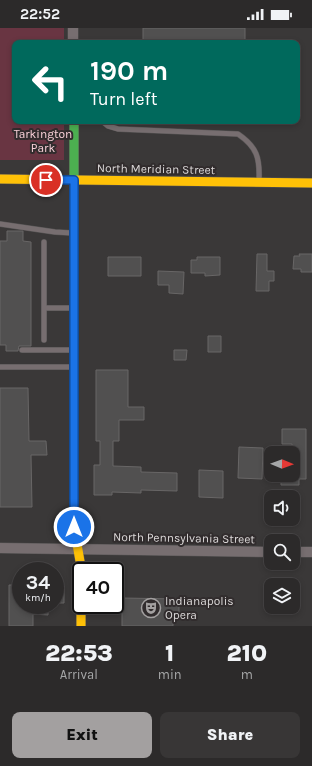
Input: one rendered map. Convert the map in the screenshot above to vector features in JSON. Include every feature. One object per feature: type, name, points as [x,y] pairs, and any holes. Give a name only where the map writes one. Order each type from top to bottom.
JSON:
[{"type":"street","points":[[73,28],[73,40]]},
{"type":"street","points":[[74,124],[74,532],[81,567],[81,626]]},
{"type":"street","name":"North Meridian Street","points":[[0,179],[312,183]]},
{"type":"street","name":"North Pennsylvania Street","points":[[0,548],[264,552]]},
{"type":"street","points":[[300,552],[312,552]]},
{"type":"lane","points":[[106,124],[118,129],[238,134],[249,142],[255,151],[260,170],[259,182]]},
{"type":"lane","points":[[0,224],[55,232],[74,233]]},
{"type":"lane","points":[[44,242],[44,340]]},
{"type":"lane","points":[[45,308],[74,308]]},
{"type":"lane","points":[[22,350],[74,350]]},
{"type":"lane","points":[[0,367],[74,367]]},
{"type":"green space","name":"Tarkington Park","points":[[0,28],[64,28],[64,40],[12,40],[12,124],[64,124],[64,160],[0,160]]},
{"type":"building","points":[[143,28],[245,28],[245,40],[143,40]]},
{"type":"building","points":[[7,231],[23,231],[23,241],[31,242],[31,346],[19,346],[18,351],[6,351],[6,345],[0,345],[0,241],[7,241]]},
{"type":"building","points":[[257,254],[267,254],[267,271],[274,271],[274,281],[269,281],[269,291],[256,291]]},
{"type":"building","points":[[299,254],[312,254],[312,272],[301,272],[301,269],[293,269],[294,256],[300,256]]},
{"type":"building","points":[[108,257],[141,257],[141,276],[108,276]]},
{"type":"building","points":[[197,257],[220,257],[220,275],[205,276],[205,273],[191,273],[191,260],[197,260]]},
{"type":"building","points":[[158,271],[184,272],[183,294],[169,293],[169,285],[158,285]]},
{"type":"building","points":[[208,336],[221,336],[221,352],[208,352]]},
{"type":"building","points":[[174,350],[187,350],[186,360],[174,360]]},
{"type":"building","points":[[96,370],[128,370],[128,407],[144,407],[144,420],[119,420],[119,441],[113,441],[113,466],[141,467],[141,472],[177,473],[177,491],[141,490],[141,493],[112,492],[112,495],[94,495],[94,465],[100,465],[100,441],[96,441]]},
{"type":"building","points":[[0,388],[28,388],[29,441],[46,441],[47,455],[31,455],[32,507],[0,507]]},
{"type":"building","points":[[282,429],[306,429],[306,479],[300,479],[300,446],[282,444]]},
{"type":"building","points":[[239,447],[263,448],[262,479],[238,478]]},
{"type":"building","points":[[199,470],[223,471],[223,498],[199,497]]},
{"type":"building","points":[[281,482],[299,482],[299,485],[281,485]]},
{"type":"building","points":[[9,585],[12,585],[12,614],[33,614],[33,626],[9,626]]},
{"type":"building","name":"Indianapolis Opera","points":[[124,598],[179,599],[179,617],[173,617],[173,626],[122,626]]},
{"type":"traffic: fast","points":[[74,124],[74,407]]},
{"type":"traffic: slow","points":[[0,179],[312,183]]},
{"type":"traffic: slow","points":[[74,506],[74,527],[81,567],[81,626]]},
{"type":"traffic: jam","points":[[74,407],[74,506]]},
{"type":"place","name":"Indianapolis Opera","points":[[151,608]]},
{"type":"route","points":[[46,180],[74,180],[74,527]]}]
